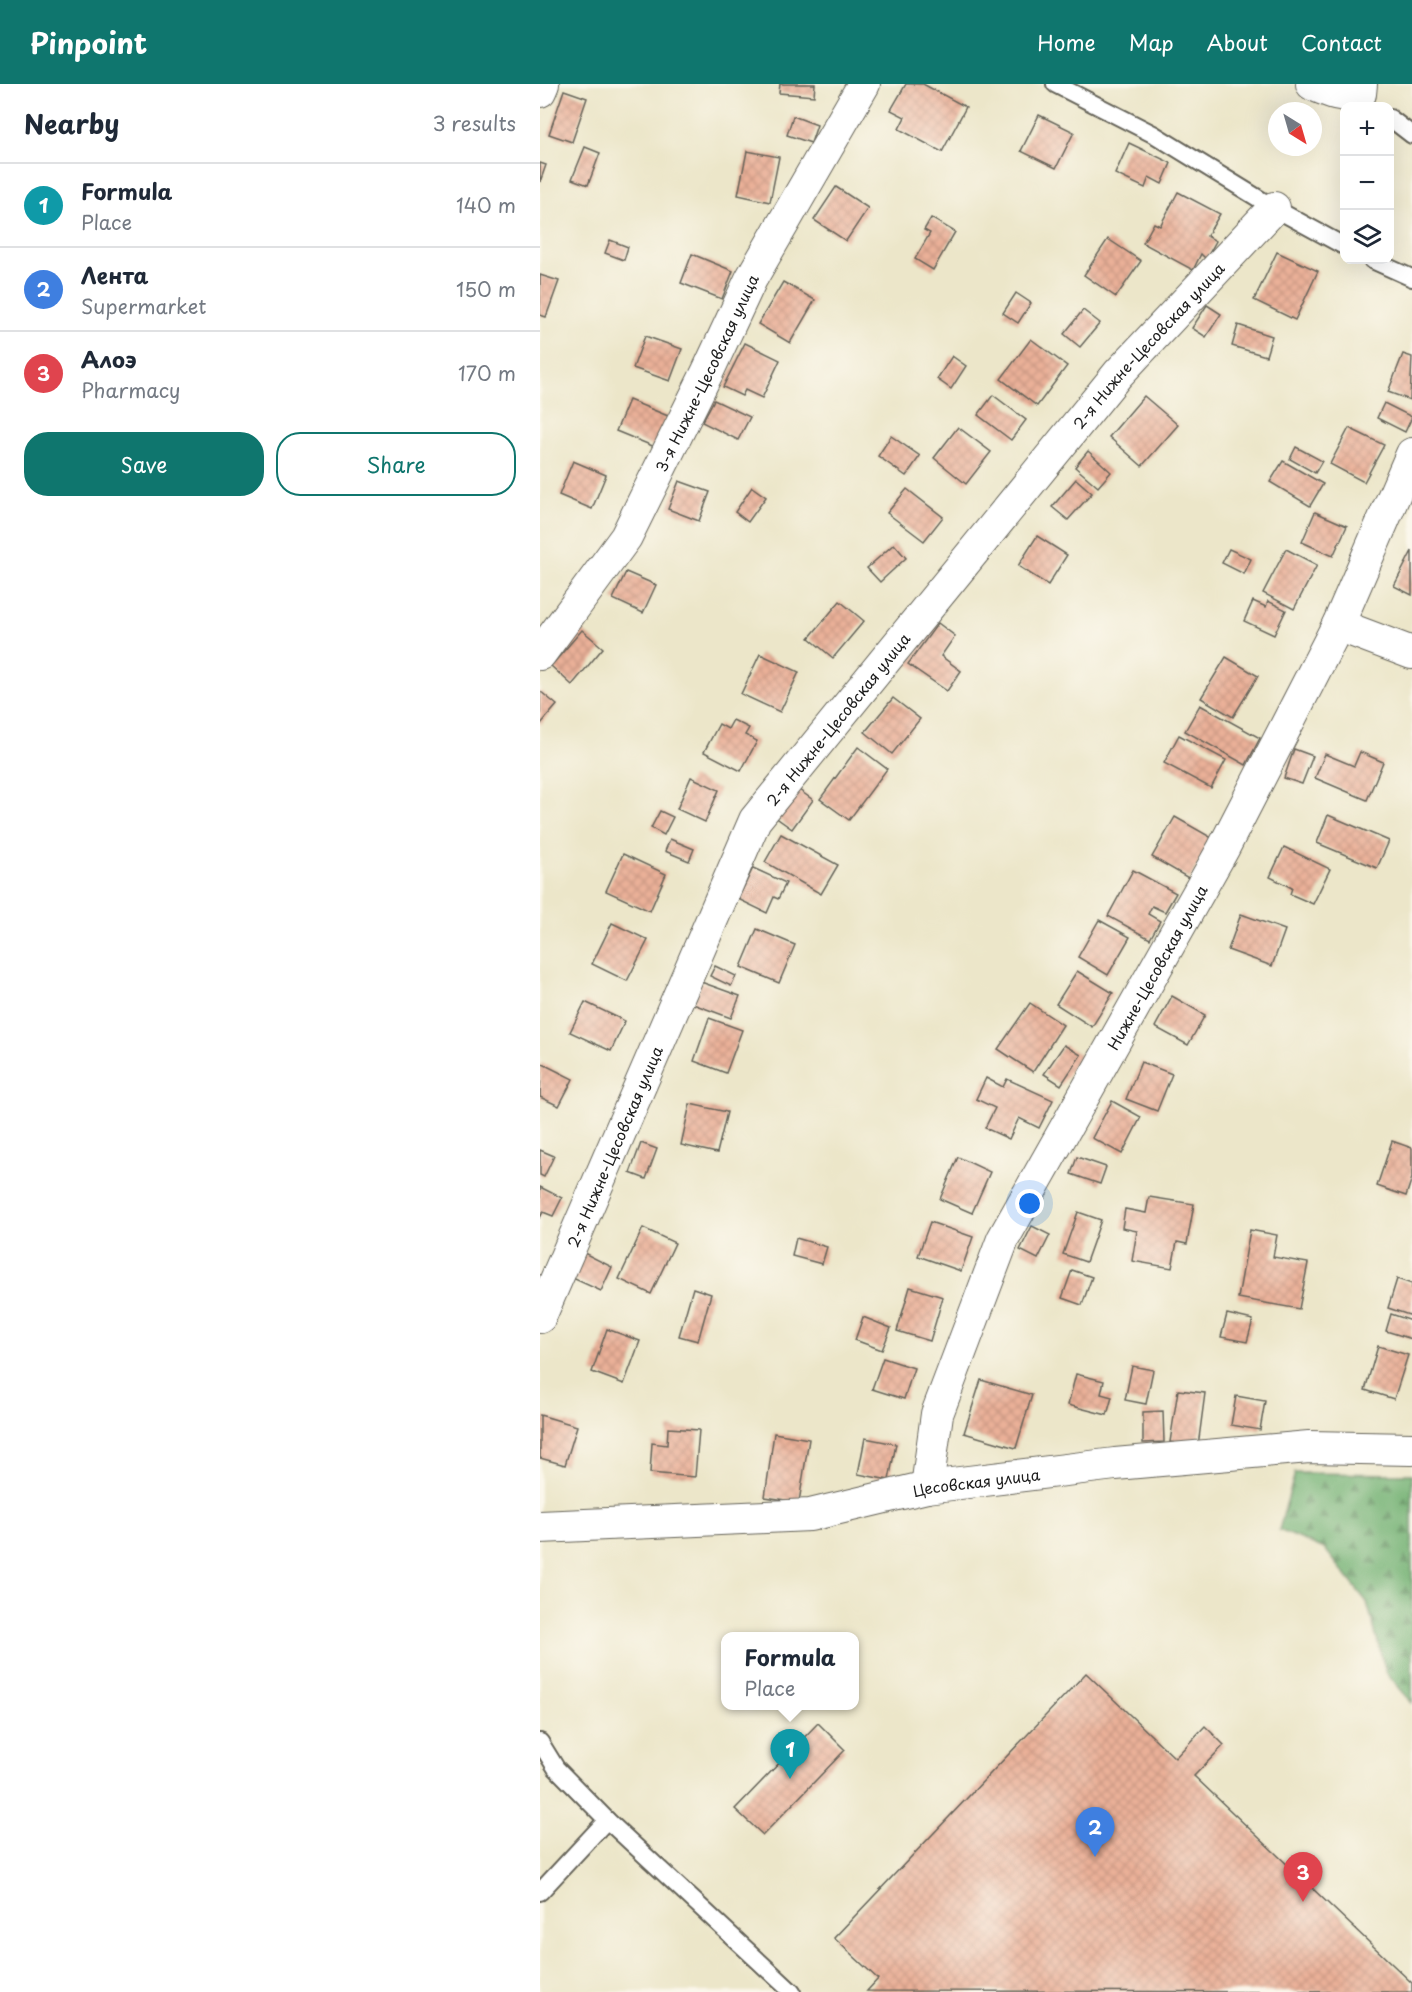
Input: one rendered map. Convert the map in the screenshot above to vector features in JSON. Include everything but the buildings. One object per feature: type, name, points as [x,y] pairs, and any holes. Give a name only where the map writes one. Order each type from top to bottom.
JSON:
[{"type":"street","points":[[540,91],[543,84]]},
{"type":"street","name":"3-я Нижне-Цесовская улица","points":[[540,654],[626,537],[751,279],[864,84]]},
{"type":"street","points":[[1312,84],[1335,94],[1365,95]]},
{"type":"street","name":"2-я Нижне-Цесовская улица","points":[[540,1317],[755,820],[1118,374],[1274,208]]},
{"type":"street","name":"Нижне-Цесовская улица","points":[[927,1487],[938,1414],[1003,1239],[1223,849],[1338,626],[1412,454]]},
{"type":"street","points":[[1338,626],[1412,653]]},
{"type":"street","name":"Цесовская улица","points":[[540,1527],[810,1515],[927,1487],[1115,1464],[1309,1447],[1412,1449]]},
{"type":"lane","points":[[1055,84],[1155,135],[1274,208],[1340,244]]},
{"type":"lane","points":[[1394,122],[1412,135]]},
{"type":"lane","points":[[1381,264],[1412,278]]},
{"type":"lane","points":[[540,1742],[556,1768],[607,1820],[792,1992]]},
{"type":"lane","points":[[540,1892],[607,1820]]},
{"type":"green space","points":[[1295,1473],[1412,1474],[1412,1703],[1386,1672],[1367,1602],[1325,1549],[1279,1530]]},
{"type":"place","name":"Formula","points":[[790,1779]]},
{"type":"place","name":"Лента","points":[[1095,1857]]},
{"type":"place","name":"Алоэ","points":[[1303,1902]]}]
